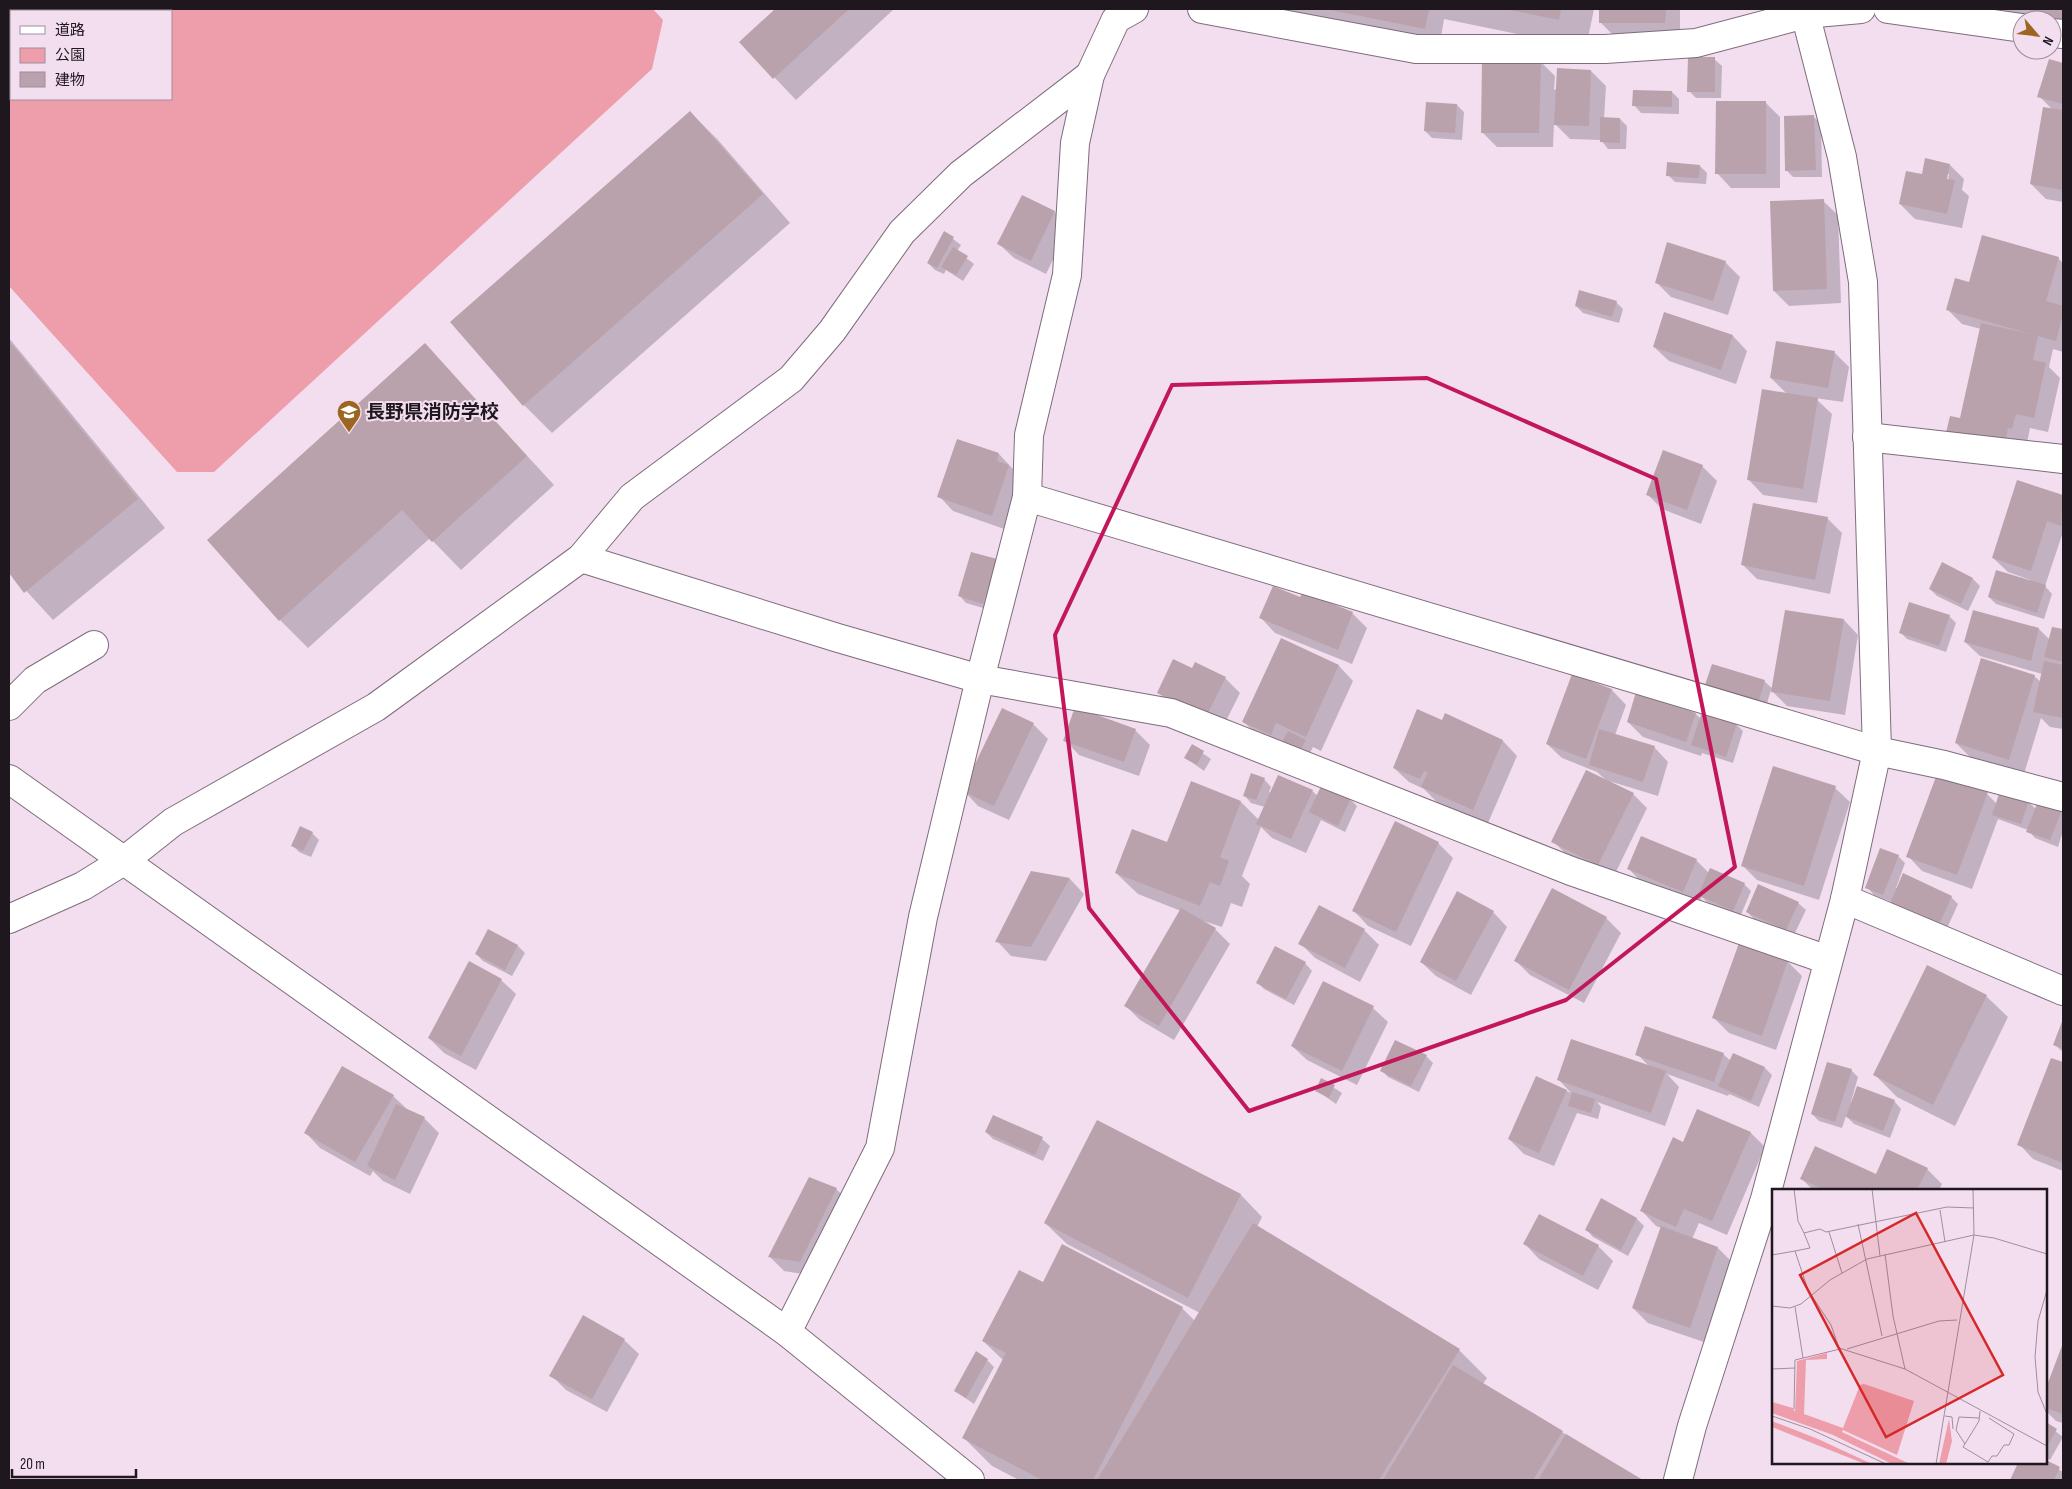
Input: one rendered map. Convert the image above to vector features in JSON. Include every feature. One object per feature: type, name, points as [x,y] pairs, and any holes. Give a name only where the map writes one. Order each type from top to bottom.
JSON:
[{"type":"street","points":[[1202,9],[1416,49],[1605,49],[1696,43],[1805,11],[1860,9]]},
{"type":"street","points":[[1888,9],[2012,27]]},
{"type":"street","points":[[787,1332],[880,1148],[923,917],[980,679],[1027,498],[1029,435],[1067,275],[1076,143],[1090,75],[1116,20],[1128,11]]},
{"type":"street","points":[[1678,1480],[1692,1426],[1765,1198],[1845,899],[1876,751],[1863,282],[1842,157],[1805,11]]},
{"type":"street","points":[[9,919],[83,886],[125,860],[173,822],[376,707],[581,558],[632,497],[791,379],[832,331],[902,232],[961,174],[1090,75]]},
{"type":"street","points":[[1867,437],[2063,459]]},
{"type":"street","points":[[1027,498],[1876,751],[1944,765],[2063,797]]},
{"type":"street","points":[[581,558],[838,638],[980,679],[1170,713],[1571,871],[1828,960]]},
{"type":"street","points":[[9,706],[35,680],[94,645]]},
{"type":"street","points":[[9,779],[787,1332],[970,1480]]},
{"type":"street","points":[[1845,899],[2063,991]]},
{"type":"highlighted area","points":[[1427,378],[1656,479],[1735,867],[1566,1000],[1249,1111],[1089,908],[1055,635],[1172,385]]},
{"type":"green space","points":[[9,9],[653,9],[663,20],[652,69],[214,472],[177,472],[9,286]]},
{"type":"building","points":[[775,9],[849,9],[773,79],[739,42]]},
{"type":"building","points":[[1326,9],[1429,9],[1425,29]]},
{"type":"building","points":[[1505,9],[1561,9],[1559,20]]},
{"type":"building","points":[[1599,9],[1666,9],[1665,23],[1599,23]]},
{"type":"building","points":[[2063,9],[2063,19],[2062,10],[2030,10]]},
{"type":"building","points":[[1688,57],[1715,57],[1715,92],[1687,92]]},
{"type":"building","points":[[1482,59],[1541,60],[1539,133],[1481,133]]},
{"type":"building","points":[[2049,60],[2063,63],[2063,104],[2037,97]]},
{"type":"building","points":[[1557,68],[1591,70],[1589,126],[1554,125]]},
{"type":"building","points":[[1633,90],[1672,91],[1672,107],[1632,106]]},
{"type":"building","points":[[1716,101],[1766,101],[1766,174],[1715,174]]},
{"type":"building","points":[[1426,102],[1457,104],[1455,133],[1424,131]]},
{"type":"building","points":[[2043,107],[2063,110],[2062,190],[2030,184]]},
{"type":"building","points":[[690,111],[763,194],[523,406],[450,322]]},
{"type":"building","points":[[1814,115],[1816,170],[1785,171],[1784,116]]},
{"type":"building","points":[[1600,117],[1620,118],[1620,143],[1600,142]]},
{"type":"building","points":[[1925,158],[1950,164],[1947,179],[1955,180],[1947,214],[1899,204],[1906,171],[1922,174]]},
{"type":"building","points":[[1667,162],[1700,165],[1699,178],[1666,176]]},
{"type":"building","points":[[1022,195],[1055,211],[1031,261],[997,244]]},
{"type":"building","points":[[1824,199],[1827,289],[1773,291],[1770,201]]},
{"type":"building","points":[[944,231],[954,237],[937,268],[927,263]]},
{"type":"building","points":[[1982,235],[2059,257],[2046,301],[2063,306],[2063,314],[2056,341],[2038,336],[2033,360],[2046,363],[2034,418],[2016,414],[2012,429],[2008,428],[2004,449],[1945,437],[1950,416],[1960,418],[1981,323],[2031,334],[1946,310],[1955,278],[1969,282]]},
{"type":"building","points":[[1667,242],[1726,261],[1713,301],[1655,283]]},
{"type":"building","points":[[953,247],[968,256],[956,275],[941,267]]},
{"type":"building","points":[[1579,290],[1617,301],[1612,317],[1575,306]]},
{"type":"building","points":[[1664,312],[1733,335],[1721,370],[1653,347]]},
{"type":"building","points":[[9,341],[138,499],[24,593],[9,573]]},
{"type":"building","points":[[1776,341],[1835,351],[1828,388],[1770,378]]},
{"type":"building","points":[[425,343],[527,456],[432,542],[402,510],[279,621],[207,540]]},
{"type":"building","points":[[1762,389],[1818,398],[1803,489],[1747,480]]},
{"type":"building","points":[[957,439],[999,453],[997,461],[1009,465],[992,516],[937,497]]},
{"type":"building","points":[[1663,450],[1703,465],[1687,510],[1646,495]]},
{"type":"building","points":[[2017,480],[2063,495],[2061,526],[2047,521],[2031,571],[1992,558]]},
{"type":"building","points":[[1753,503],[1828,517],[1815,580],[1741,565]]},
{"type":"building","points":[[971,552],[997,559],[983,604],[958,596]]},
{"type":"building","points":[[1942,562],[1973,578],[1961,604],[1929,589]]},
{"type":"building","points":[[1996,570],[2046,585],[2037,613],[1988,597]]},
{"type":"building","points":[[1273,586],[1300,597],[1303,592],[1353,612],[1338,650],[1259,618]]},
{"type":"building","points":[[1909,602],[1950,615],[1939,646],[1899,633]]},
{"type":"building","points":[[1785,610],[1844,619],[1830,701],[1771,692]]},
{"type":"building","points":[[1973,610],[2039,628],[2031,661],[1964,642]]},
{"type":"building","points":[[2052,627],[2063,629],[2063,662],[2044,657]]},
{"type":"building","points":[[1281,638],[1339,665],[1306,737],[1276,723],[1271,735],[1242,722]]},
{"type":"building","points":[[1981,658],[2035,675],[2009,760],[1955,743]]},
{"type":"building","points":[[1173,659],[1192,668],[1195,662],[1226,677],[1206,717],[1157,693]]},
{"type":"building","points":[[2044,661],[2063,665],[2063,718],[2033,712]]},
{"type":"building","points":[[1712,664],[1765,680],[1758,704],[1704,688]]},
{"type":"building","points":[[1572,674],[1612,689],[1586,759],[1546,744]]},
{"type":"building","points":[[1636,692],[1696,713],[1686,742],[1627,722]]},
{"type":"building","points":[[1075,707],[1136,729],[1124,762],[1063,741]]},
{"type":"building","points":[[1002,708],[1034,723],[994,806],[962,791]]},
{"type":"building","points":[[1417,709],[1442,720],[1445,713],[1503,740],[1473,810],[1421,787],[1428,772],[1424,771],[1420,779],[1393,768]]},
{"type":"building","points":[[1702,712],[1737,723],[1726,757],[1691,745]]},
{"type":"building","points":[[1599,729],[1655,746],[1643,782],[1589,765]]},
{"type":"building","points":[[1288,731],[1306,740],[1300,751],[1282,742]]},
{"type":"building","points":[[1192,744],[1204,751],[1197,765],[1184,758]]},
{"type":"building","points":[[1773,766],[1836,786],[1804,886],[1741,866]]},
{"type":"building","points":[[1586,770],[1634,793],[1598,865],[1551,842]]},
{"type":"building","points":[[1251,773],[1265,778],[1256,800],[1243,796]]},
{"type":"building","points":[[1937,774],[1988,792],[1957,875],[1906,857]]},
{"type":"building","points":[[1278,775],[1313,790],[1291,839],[1256,824]]},
{"type":"building","points":[[1191,781],[1241,801],[1220,857],[1229,861],[1220,886],[1210,882],[1200,906],[1115,873],[1132,829],[1167,842]]},
{"type":"building","points":[[1322,784],[1351,798],[1338,826],[1309,812]]},
{"type":"building","points":[[2000,791],[2029,800],[2021,824],[1992,815]]},
{"type":"building","points":[[2038,801],[2062,810],[2050,840],[2026,832]]},
{"type":"building","points":[[1395,821],[1439,842],[1396,932],[1352,911]]},
{"type":"building","points":[[300,826],[313,832],[303,851],[291,846]]},
{"type":"building","points":[[1641,836],[1697,859],[1683,892],[1627,869]]},
{"type":"building","points":[[1880,848],[1899,855],[1883,895],[1865,888]]},
{"type":"building","points":[[1710,868],[1745,883],[1733,911],[1698,895]]},
{"type":"building","points":[[1031,871],[1070,878],[1031,947],[995,942]]},
{"type":"building","points":[[1903,873],[1952,896],[1937,929],[1889,906]]},
{"type":"building","points":[[1758,884],[1799,902],[1786,930],[1746,912]]},
{"type":"building","points":[[1552,888],[1607,917],[1569,990],[1514,961]]},
{"type":"building","points":[[1457,891],[1494,911],[1456,981],[1420,962]]},
{"type":"building","points":[[1319,905],[1365,929],[1345,968],[1298,944]]},
{"type":"building","points":[[1181,908],[1216,928],[1159,1026],[1124,1006]]},
{"type":"building","points":[[488,929],[518,945],[505,970],[475,954]]},
{"type":"building","points":[[1739,943],[1788,960],[1762,1036],[1712,1018]]},
{"type":"building","points":[[1275,946],[1306,962],[1286,999],[1256,983]]},
{"type":"building","points":[[469,961],[502,979],[461,1056],[428,1038]]},
{"type":"building","points":[[1927,965],[1987,995],[1933,1105],[1873,1075]]},
{"type":"building","points":[[1323,981],[1374,1006],[1342,1071],[1291,1046]]},
{"type":"building","points":[[2063,1019],[2063,1049],[2053,1045]]},
{"type":"building","points":[[1645,1026],[1724,1053],[1714,1082],[1635,1055]]},
{"type":"building","points":[[1571,1039],[1666,1071],[1651,1113],[1557,1080]]},
{"type":"building","points":[[1395,1040],[1427,1055],[1411,1086],[1380,1071]]},
{"type":"building","points":[[1733,1053],[1765,1067],[1751,1101],[1718,1086]]},
{"type":"building","points":[[2051,1058],[2063,1062],[2063,1163],[2017,1145]]},
{"type":"building","points":[[1827,1062],[1852,1069],[1835,1122],[1811,1114]]},
{"type":"building","points":[[342,1066],[394,1095],[355,1162],[304,1133]]},
{"type":"building","points":[[1536,1076],[1567,1090],[1539,1153],[1508,1139]]},
{"type":"building","points":[[1321,1078],[1335,1085],[1329,1098],[1315,1091]]},
{"type":"building","points":[[1857,1086],[1895,1100],[1883,1131],[1846,1117]]},
{"type":"building","points":[[1572,1092],[1595,1099],[1591,1113],[1568,1106]]},
{"type":"building","points":[[396,1104],[425,1117],[395,1180],[367,1166]]},
{"type":"building","points":[[1697,1109],[1751,1132],[1712,1221],[1684,1209],[1676,1227],[1640,1211],[1673,1137],[1683,1142]]},
{"type":"building","points":[[993,1115],[1043,1137],[1035,1155],[985,1132]]},
{"type":"building","points":[[1097,1120],[1241,1194],[1188,1298],[1044,1223]]},
{"type":"building","points":[[1815,1146],[1876,1174],[1887,1149],[1928,1168],[1918,1189],[1823,1189],[1800,1179]]},
{"type":"building","points":[[809,1177],[837,1188],[800,1262],[768,1257]]},
{"type":"building","points":[[1601,1198],[1637,1218],[1621,1250],[1585,1230]]},
{"type":"building","points":[[1539,1214],[1599,1245],[1583,1276],[1523,1244]]},
{"type":"building","points":[[1253,1223],[1460,1349],[1379,1480],[1097,1480]]},
{"type":"building","points":[[1661,1226],[1718,1247],[1690,1328],[1632,1308]]},
{"type":"building","points":[[1062,1244],[1183,1307],[1093,1480],[1042,1480],[962,1438],[1006,1353],[982,1341],[1019,1270],[1043,1282]]},
{"type":"building","points":[[583,1315],[625,1339],[592,1399],[549,1376]]},
{"type":"building","points":[[2063,1343],[2063,1414],[2047,1408],[2047,1385]]},
{"type":"building","points":[[976,1351],[988,1359],[966,1398],[954,1391]]},
{"type":"building","points":[[1453,1365],[1563,1431],[1533,1480],[1383,1480]]},
{"type":"building","points":[[2047,1423],[2057,1429],[2047,1446]]},
{"type":"building","points":[[1566,1434],[1643,1480],[1538,1480]]},
{"type":"building","points":[[2047,1460],[2060,1467],[2054,1480],[2010,1480],[2018,1464],[2047,1464]]},
{"type":"place","name":"長野県消防学校","points":[[349,433]]}]
